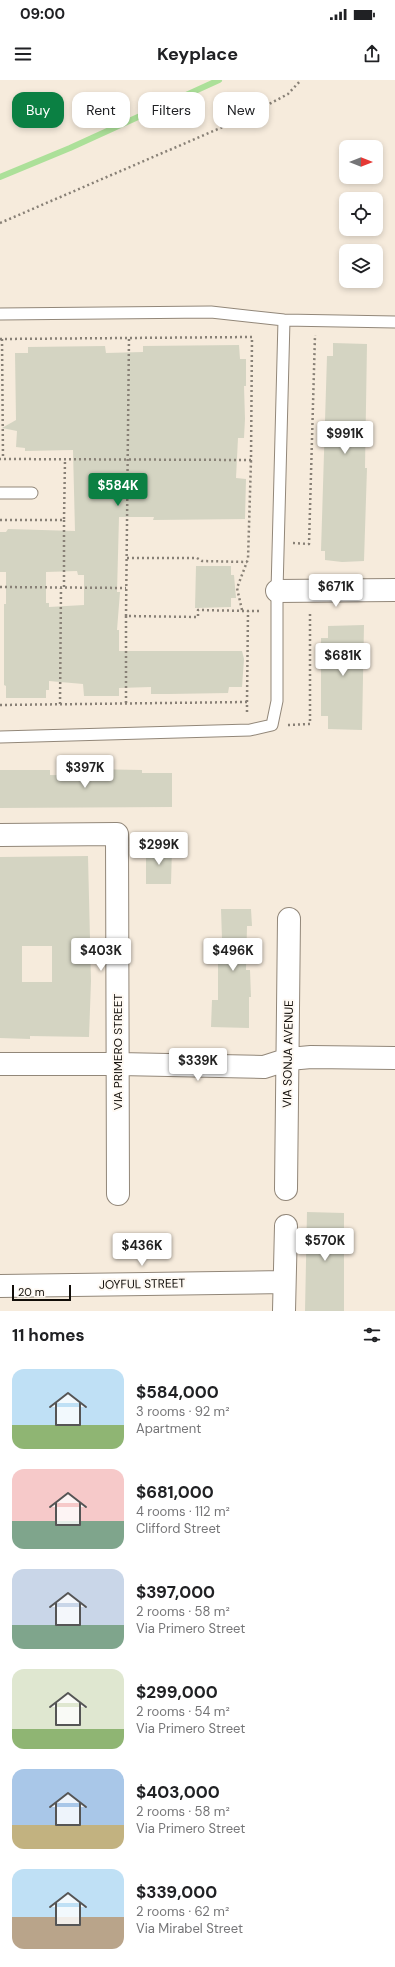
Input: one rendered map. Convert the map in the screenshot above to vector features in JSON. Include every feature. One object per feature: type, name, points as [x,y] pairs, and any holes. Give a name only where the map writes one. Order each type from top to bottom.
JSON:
[{"type":"street","points":[[277,602],[395,590]]},
{"type":"street","name":"VIA PRIMERO STREET","points":[[0,835],[118,834],[118,1194]]},
{"type":"street","name":"VIA SONJA AVENUE","points":[[286,1189],[289,1059],[289,919]]},
{"type":"street","points":[[0,1064],[119,1064],[264,1067],[289,1059],[311,1057],[395,1058]]},
{"type":"street","points":[[284,1311],[286,1226]]},
{"type":"street","name":"JOYFUL STREET","points":[[0,1286],[284,1282]]},
{"type":"lane","points":[[0,314],[211,312],[284,320],[395,322]]},
{"type":"lane","points":[[0,737],[247,730],[272,725],[277,701],[278,543],[284,320]]},
{"type":"lane","points":[[0,493],[32,493]]},
{"type":"path","points":[[0,223],[239,120],[288,94],[301,80]]},
{"type":"path","points":[[278,543],[309,544],[315,321]]},
{"type":"path","points":[[126,704],[129,337]]},
{"type":"path","points":[[242,611],[237,595],[237,588],[247,562],[249,549],[251,460],[252,337],[1,339],[1,459],[251,460]]},
{"type":"path","points":[[60,704],[65,460]]},
{"type":"path","points":[[0,520],[64,520]]},
{"type":"path","points":[[127,558],[197,558],[202,561],[247,562]]},
{"type":"path","points":[[0,587],[126,588]]},
{"type":"path","points":[[126,616],[198,617],[198,610],[248,611],[277,602],[310,613],[310,724],[294,726],[273,722]]},
{"type":"path","points":[[247,730],[248,611]]},
{"type":"path","points":[[0,705],[247,702]]},
{"type":"building","points":[[333,343],[367,344],[365,468],[367,468],[364,561],[342,562],[325,560],[325,551],[321,551],[327,356],[333,356]]},
{"type":"building","points":[[239,345],[240,359],[246,359],[246,386],[244,386],[244,438],[238,438],[236,478],[246,479],[245,519],[153,520],[154,517],[119,517],[117,592],[120,592],[117,630],[119,630],[119,651],[242,651],[244,659],[242,687],[229,687],[228,693],[169,694],[151,694],[151,687],[119,688],[119,696],[84,696],[83,684],[49,681],[49,690],[46,690],[46,698],[6,698],[6,686],[4,685],[4,604],[6,604],[6,572],[0,572],[0,532],[6,532],[8,529],[75,531],[73,450],[25,451],[25,448],[16,447],[17,431],[2,428],[16,420],[15,353],[28,353],[28,347],[105,346],[106,353],[143,352],[143,346]],"holes":[[[77,571],[78,575],[84,575],[84,605],[49,607],[49,603],[46,603],[46,572]]]},
{"type":"building","points":[[196,566],[231,566],[231,575],[234,575],[236,598],[231,598],[231,607],[195,608]]},
{"type":"building","points":[[364,625],[362,730],[328,729],[328,716],[321,716],[321,638],[328,638],[328,626]]},
{"type":"building","points":[[86,769],[142,770],[142,773],[172,773],[172,807],[0,808],[0,770],[50,770],[50,775],[86,776]]},
{"type":"building","points":[[146,847],[172,848],[171,884],[146,884]]},
{"type":"building","points":[[88,856],[91,981],[89,1037],[30,1036],[30,1039],[0,1038],[0,857]],"holes":[[[22,946],[52,946],[52,982],[22,982]]]},
{"type":"building","points":[[221,909],[251,909],[252,926],[247,926],[246,970],[250,970],[251,997],[249,997],[249,1028],[211,1027],[212,1000],[218,1000],[218,939],[222,939]]},
{"type":"building","points":[[307,1212],[344,1213],[344,1311],[305,1311]]},
{"type":"waterway","points":[[0,177],[70,148],[219,80]]}]
